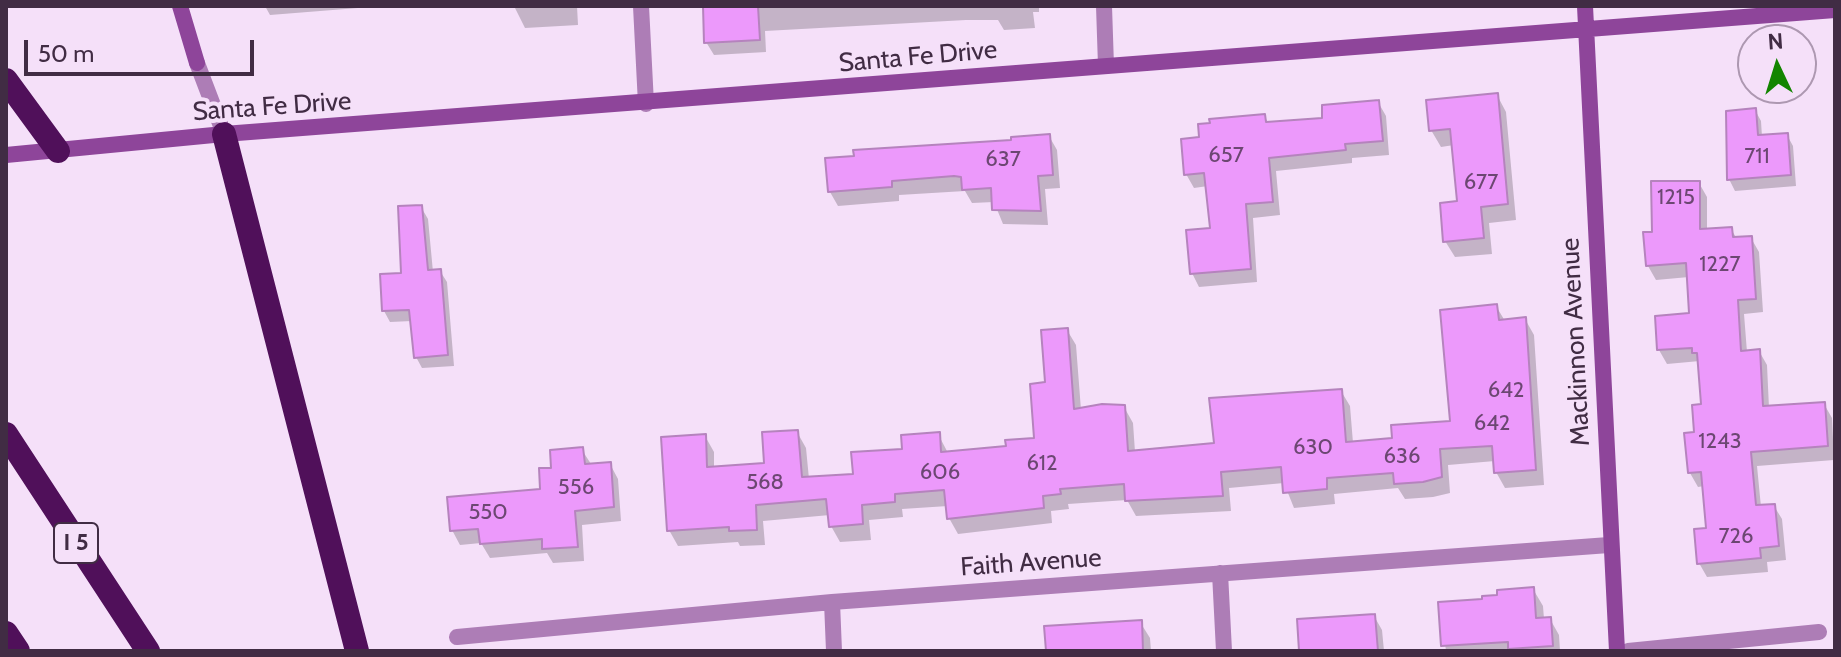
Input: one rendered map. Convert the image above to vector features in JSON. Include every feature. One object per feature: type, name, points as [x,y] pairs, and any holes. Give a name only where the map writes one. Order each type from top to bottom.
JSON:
[{"type":"highway","points":[[6,80],[58,151]]},
{"type":"highway","points":[[224,134],[357,651]]},
{"type":"highway","name":"I 5","points":[[6,434],[148,651]]},
{"type":"highway","points":[[6,633],[18,651]]},
{"type":"main road","points":[[180,6],[197,63]]},
{"type":"main road","name":"Mackinnon Avenue","points":[[1585,6],[1609,545],[1617,651]]},
{"type":"main road","name":"Santa Fe Drive","points":[[6,155],[224,134],[646,104],[1835,10]]},
{"type":"street","points":[[641,6],[646,104]]},
{"type":"street","points":[[1104,6],[1106,66]]},
{"type":"street","points":[[197,63],[224,134]]},
{"type":"street","name":"Faith Avenue","points":[[457,637],[832,602],[1609,545]]},
{"type":"street","points":[[1220,573],[1224,651]]},
{"type":"street","points":[[832,602],[834,651]]},
{"type":"street","points":[[1628,651],[1819,632]]},
{"type":"building","points":[[703,6],[758,6],[760,40],[704,43]]},
{"type":"building","points":[[1498,93],[1508,204],[1481,207],[1484,238],[1443,242],[1440,203],[1457,201],[1450,129],[1429,131],[1426,100]]},
{"type":"building","points":[[1379,100],[1383,141],[1345,144],[1346,150],[1269,158],[1273,202],[1246,204],[1251,269],[1190,274],[1186,230],[1210,228],[1204,173],[1184,175],[1181,139],[1199,137],[1198,124],[1210,123],[1209,119],[1265,114],[1266,122],[1322,118],[1322,105]]},
{"type":"building","points":[[1756,108],[1758,135],[1788,133],[1791,175],[1727,180],[1726,111]]},
{"type":"building","points":[[1050,134],[1053,175],[1038,176],[1041,211],[992,210],[991,188],[962,190],[961,177],[954,176],[892,181],[892,187],[828,192],[825,158],[854,156],[853,150],[1011,140],[1011,137]]},
{"type":"building","points":[[1651,181],[1700,181],[1700,229],[1732,227],[1733,237],[1752,236],[1756,299],[1738,300],[1741,351],[1760,349],[1763,406],[1825,402],[1828,446],[1751,452],[1756,505],[1775,504],[1779,546],[1760,548],[1761,558],[1697,564],[1694,529],[1706,528],[1701,472],[1688,473],[1684,433],[1694,432],[1692,405],[1701,404],[1697,353],[1692,353],[1692,348],[1657,350],[1655,316],[1689,313],[1686,263],[1646,266],[1643,232],[1652,232]]},
{"type":"building","points":[[422,205],[428,270],[441,269],[448,355],[414,358],[409,310],[382,311],[380,274],[401,273],[398,206]]},
{"type":"building","points":[[1497,304],[1499,320],[1526,317],[1536,470],[1494,473],[1492,446],[1440,449],[1442,477],[1423,482],[1394,484],[1393,473],[1327,478],[1327,489],[1283,493],[1281,467],[1221,472],[1223,496],[1125,501],[1124,484],[1060,489],[1061,494],[1043,496],[1044,508],[947,519],[944,490],[895,494],[895,502],[862,505],[863,524],[829,527],[826,499],[756,505],[757,530],[729,531],[729,527],[667,531],[661,437],[706,434],[707,467],[764,463],[762,432],[798,430],[802,477],[853,474],[851,452],[902,449],[901,435],[940,432],[941,452],[1006,446],[1005,440],[1034,438],[1030,384],[1045,382],[1041,330],[1068,328],[1074,409],[1102,404],[1125,405],[1128,451],[1214,443],[1209,398],[1342,389],[1346,442],[1392,438],[1391,425],[1450,421],[1440,310]]},
{"type":"building","points":[[583,447],[585,464],[611,462],[614,507],[575,511],[578,547],[542,549],[542,539],[480,544],[478,529],[450,531],[447,497],[540,489],[539,468],[551,468],[550,450]]},
{"type":"building","points":[[1534,587],[1536,618],[1551,617],[1553,646],[1508,649],[1508,642],[1441,646],[1438,602],[1482,599],[1482,596],[1497,595],[1497,590]]},
{"type":"building","points":[[1375,614],[1378,651],[1299,651],[1297,619]]},
{"type":"building","points":[[1142,620],[1143,651],[1046,651],[1044,626]]}]
